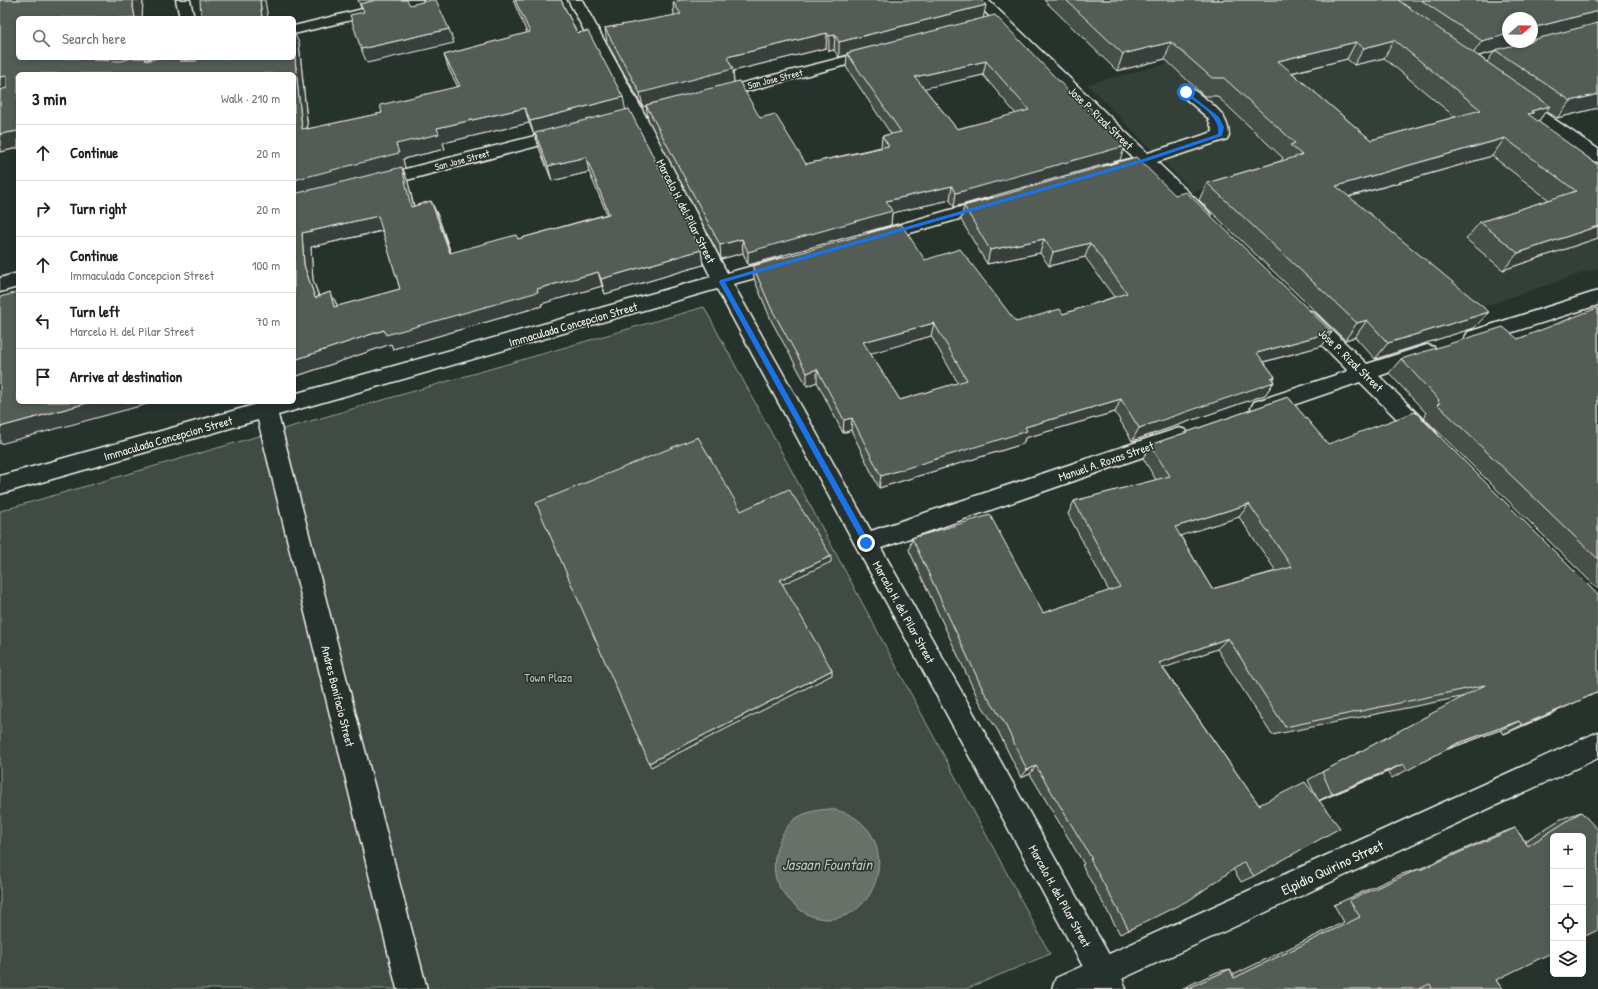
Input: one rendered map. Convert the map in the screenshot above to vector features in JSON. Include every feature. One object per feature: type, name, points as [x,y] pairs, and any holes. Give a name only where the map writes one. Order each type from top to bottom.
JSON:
[{"type":"street","points":[[183,0],[186,16]]},
{"type":"street","points":[[296,30],[416,0]]},
{"type":"street","name":"Marcelo H. del Pilar Street","points":[[575,0],[722,282],[1106,981]]},
{"type":"street","name":"Jose P. Rizal Street","points":[[980,0],[994,22],[1145,160],[1212,225]]},
{"type":"street","name":"San Jose Street","points":[[697,99],[887,50]]},
{"type":"street","points":[[194,60],[197,72]]},
{"type":"street","points":[[1092,175],[1145,160],[1221,135],[1222,127],[1218,118],[1186,92]]},
{"type":"street","points":[[1504,92],[1598,157]]},
{"type":"street","name":"San Jose Street","points":[[362,186],[583,129]]},
{"type":"street","points":[[858,242],[1009,199]]},
{"type":"street","name":"Immaculada Concepcion Street","points":[[296,398],[722,282],[797,260]]},
{"type":"street","points":[[0,285],[16,281]]},
{"type":"street","points":[[1243,414],[1363,372],[1598,298]]},
{"type":"street","name":"Jose P. Rizal Street","points":[[1296,307],[1442,450]]},
{"type":"street","name":"Immaculada Concepcion Street","points":[[0,485],[265,406]]},
{"type":"street","name":"Andres Bonifacio Street","points":[[265,406],[412,989]]},
{"type":"street","name":"Manuel A. Roxas Street","points":[[866,543],[1198,429]]},
{"type":"street","name":"Elpidio Quirino Street","points":[[1067,989],[1106,981],[1598,745]]},
{"type":"shaded area","points":[[1092,0],[1353,0],[1598,176],[1598,268],[1461,314],[1285,166],[1193,192],[1087,84],[1167,64]]},
{"type":"green space","name":"Town Plaza","points":[[704,307],[1050,954],[966,989],[0,989],[0,511]]},
{"type":"water","name":"Jasaan Fountain","points":[[830,809],[855,818],[870,833],[877,848],[879,864],[876,880],[869,895],[859,907],[845,916],[828,919],[813,917],[806,914],[789,900],[776,880],[775,860],[780,839],[791,823],[806,813]]},
{"type":"building","points":[[0,0],[133,0],[135,16],[16,16],[16,60],[295,60],[302,129],[307,129],[382,113],[380,105],[460,86],[444,55],[530,32],[515,0],[561,0],[577,33],[588,31],[623,97],[530,121],[525,108],[437,128],[439,134],[396,144],[399,153],[296,179],[296,72],[16,72],[16,131],[0,134],[0,90],[7,88],[7,76],[0,77]]},
{"type":"building","points":[[200,0],[260,0],[262,16],[201,16]]},
{"type":"building","points":[[376,0],[407,0],[410,5],[436,0],[449,29],[361,49],[350,15],[364,12],[360,4]]},
{"type":"building","points":[[681,0],[981,0],[986,5],[839,42],[835,35],[829,36],[827,33],[727,57],[733,69],[640,93],[605,28],[681,14],[673,2]]},
{"type":"building","points":[[1066,0],[1398,0],[1550,106],[1531,111],[1534,113],[1528,114],[1598,165],[1598,226],[1518,253],[1480,222],[1576,191],[1505,138],[1336,186],[1489,312],[1388,343],[1367,320],[1357,323],[1207,183],[1302,155],[1290,145],[1295,143],[1224,78],[1212,78],[1171,42],[1123,54]],"holes":[[[1394,40],[1481,110],[1371,140],[1278,61],[1356,42],[1364,48]]]},
{"type":"building","points":[[1421,0],[1598,0],[1598,11],[1538,26],[1538,12],[1502,12],[1502,36],[1482,41]]},
{"type":"building","points":[[995,15],[1082,105],[1086,104],[1122,141],[1120,142],[1125,146],[956,193],[952,186],[886,201],[892,211],[748,252],[742,239],[720,245],[646,105],[739,81],[760,118],[775,114],[806,164],[889,146],[882,136],[901,132],[847,53]],"holes":[[[986,61],[1029,110],[957,129],[915,77]]]},
{"type":"building","points":[[1598,23],[1598,94],[1571,101],[1495,50],[1503,48],[1538,48],[1538,38]]},
{"type":"building","points":[[629,109],[701,250],[601,279],[598,272],[537,289],[538,292],[386,335],[384,330],[296,359],[296,194],[402,167],[411,207],[431,201],[450,253],[516,235],[518,239],[609,214],[586,157],[548,166],[535,133]],"holes":[[[378,216],[400,289],[334,307],[330,292],[315,298],[304,265],[302,233]]]},
{"type":"building","points":[[1136,157],[1175,195],[1186,192],[1332,332],[1257,353],[1275,377],[1271,378],[1274,382],[1139,428],[1121,399],[1025,427],[1027,431],[881,476],[852,418],[844,420],[817,369],[807,373],[771,308],[753,266],[901,224],[925,260],[960,249],[1016,322],[1060,309],[1063,314],[1127,293],[1090,243],[1053,252],[1044,239],[990,250],[964,206]],"holes":[[[934,323],[967,380],[900,400],[863,342]]]},
{"type":"building","points":[[16,293],[16,404],[84,404],[0,427],[0,297]]},
{"type":"building","points":[[1597,308],[1598,559],[1437,404],[1440,403],[1438,401],[1439,400],[1401,359],[1503,327],[1518,339]]},
{"type":"building","points":[[1288,397],[1328,444],[1415,412],[1598,595],[1598,692],[1522,725],[1519,721],[1456,744],[1408,770],[1403,764],[1332,794],[1322,772],[1485,685],[1285,727],[1228,638],[1159,663],[1259,805],[1305,782],[1340,828],[1254,876],[1244,862],[1191,899],[1129,930],[1090,859],[1092,859],[1036,766],[1027,770],[1004,722],[984,692],[912,538],[990,515],[1043,613],[1120,587],[1074,501],[1170,476],[1150,445]],"holes":[[[1249,504],[1292,567],[1212,589],[1175,527]]]},
{"type":"building","points":[[698,437],[741,511],[789,489],[831,556],[780,580],[832,670],[649,763],[536,503]]},
{"type":"building","points":[[1581,812],[1598,830],[1598,930],[1586,936],[1586,833],[1550,833],[1550,953],[1496,980],[1502,989],[1432,989],[1430,984],[1419,989],[1186,989],[1230,969],[1234,978],[1360,917],[1349,900],[1515,828],[1528,846]]},
{"type":"route","points":[[866,543],[722,282],[1145,160],[1221,135],[1222,127],[1218,118],[1186,92]]}]
